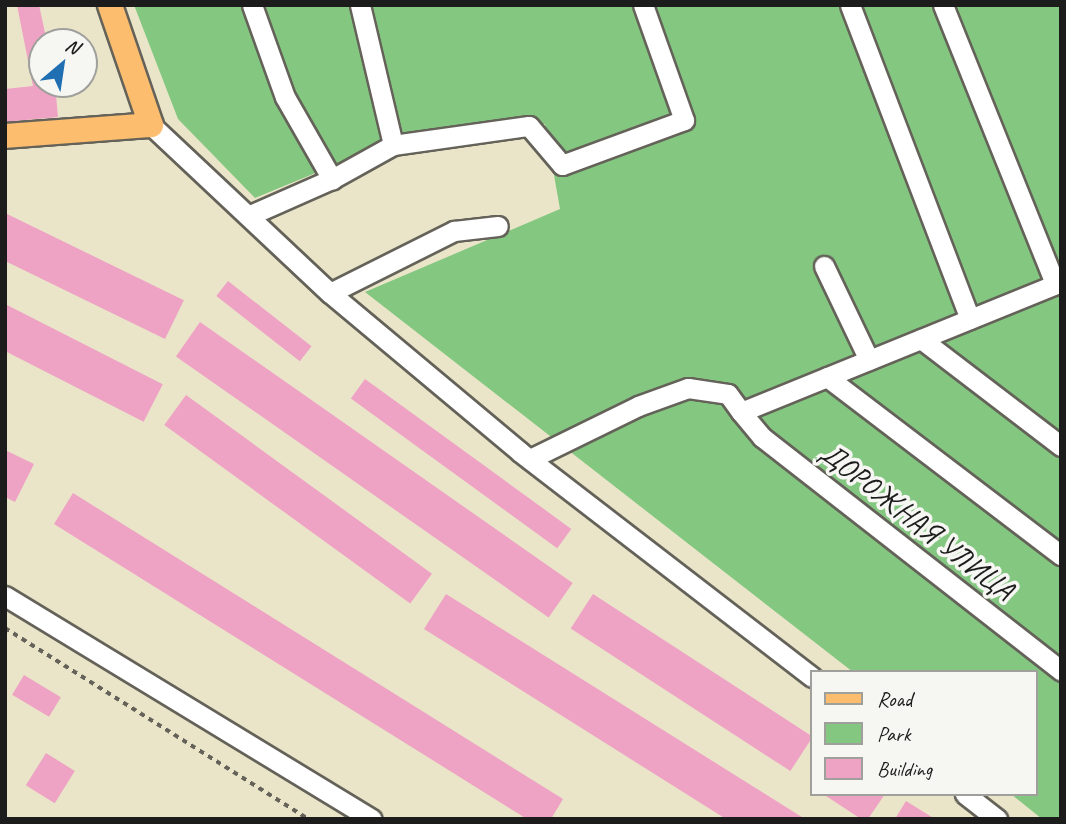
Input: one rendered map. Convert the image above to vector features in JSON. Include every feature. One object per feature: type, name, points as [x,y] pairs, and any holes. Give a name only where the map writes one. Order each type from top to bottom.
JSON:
[{"type":"main road","points":[[5,136],[151,125],[110,5]]},
{"type":"street","points":[[252,5],[285,97],[332,179]]},
{"type":"street","points":[[360,5],[393,145]]},
{"type":"street","points":[[248,216],[332,179],[393,145],[529,126],[562,165],[684,120],[643,5]]},
{"type":"street","points":[[850,5],[970,319]]},
{"type":"street","points":[[741,412],[1058,283],[943,5]]},
{"type":"street","points":[[151,125],[330,293],[530,460],[810,675]]},
{"type":"street","points":[[330,293],[454,231],[498,226]]},
{"type":"street","points":[[824,266],[869,360]]},
{"type":"street","points":[[921,339],[1061,446]]},
{"type":"street","points":[[827,377],[1061,555]]},
{"type":"street","name":"ДОРОЖНАЯ УЛИЦА","points":[[530,460],[638,406],[688,388],[728,394],[762,437],[1061,671]]},
{"type":"street","points":[[5,596],[372,819]]},
{"type":"street","points":[[968,796],[998,819]]},
{"type":"path","points":[[5,628],[308,819]]},
{"type":"green space","points":[[134,5],[1061,5],[1061,819],[1042,819],[1013,796],[1038,796],[1038,670],[850,670],[365,292],[560,209],[545,124],[376,148],[255,198],[178,119]]},
{"type":"building","points":[[17,5],[39,5],[44,28],[28,28],[28,61]]},
{"type":"building","points":[[28,87],[28,98],[56,98],[58,117],[5,122],[5,89]]},
{"type":"building","points":[[5,213],[184,300],[165,339],[5,261]]},
{"type":"building","points":[[228,281],[312,346],[300,361],[216,296]]},
{"type":"building","points":[[5,304],[163,384],[144,422],[5,351]]},
{"type":"building","points":[[200,322],[573,583],[549,617],[176,356]]},
{"type":"building","points":[[365,379],[571,529],[557,548],[351,398]]},
{"type":"building","points":[[186,395],[432,574],[410,604],[164,425]]},
{"type":"building","points":[[5,450],[34,464],[15,502],[5,497]]},
{"type":"building","points":[[73,493],[563,799],[551,819],[527,819],[54,524]]},
{"type":"building","points":[[446,594],[805,819],[726,819],[424,629]]},
{"type":"building","points":[[593,594],[810,735],[810,741],[790,771],[571,628]]},
{"type":"building","points":[[24,675],[61,697],[49,717],[12,695]]},
{"type":"building","points":[[46,753],[75,771],[55,803],[26,785]]},
{"type":"building","points":[[826,796],[884,796],[868,819],[861,819]]},
{"type":"building","points":[[906,801],[935,819],[895,819]]}]
